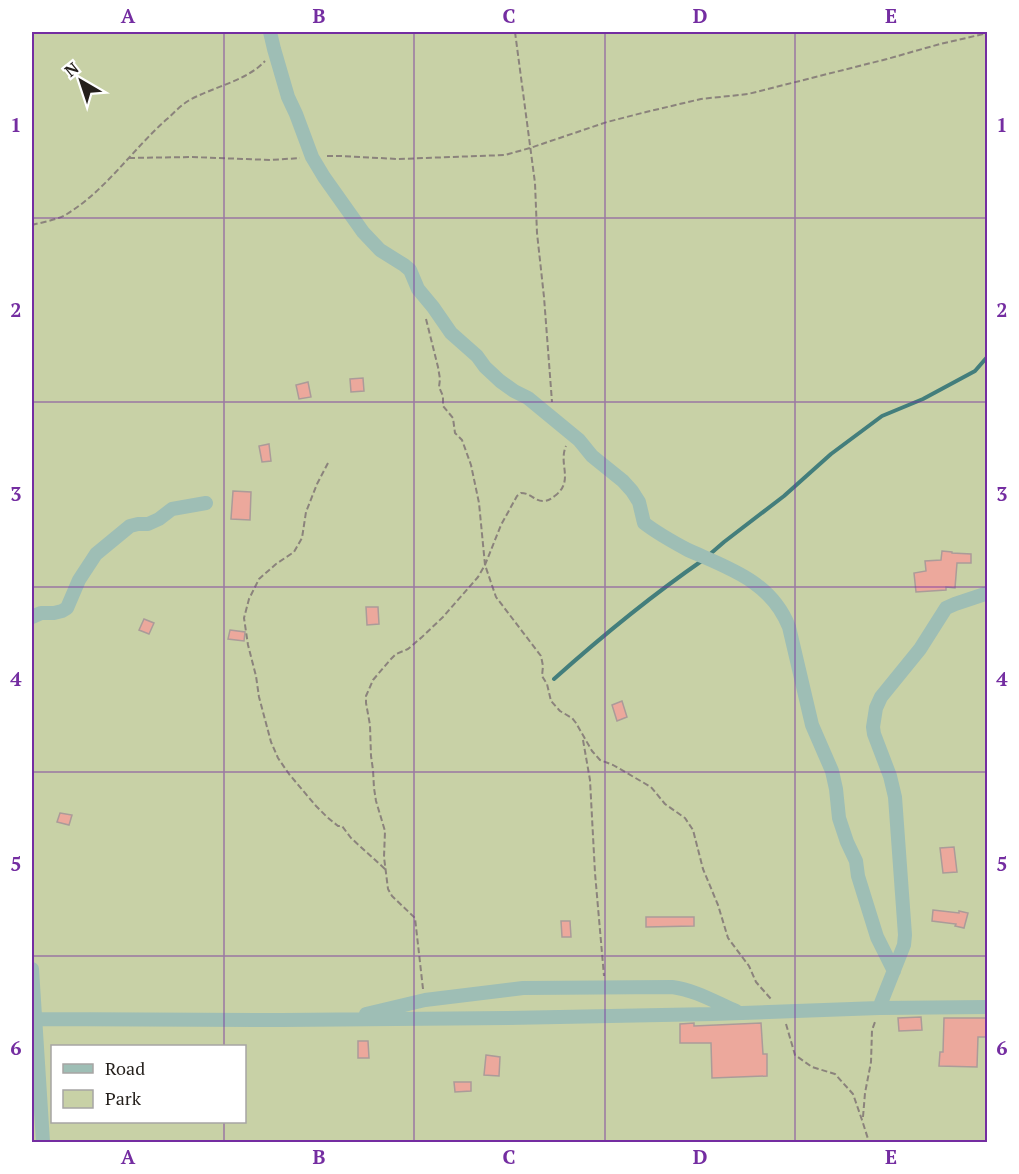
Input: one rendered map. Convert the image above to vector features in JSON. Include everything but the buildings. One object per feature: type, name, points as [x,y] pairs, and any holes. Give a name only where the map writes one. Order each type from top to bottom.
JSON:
[{"type":"street","points":[[270,32],[288,97],[312,157],[324,177],[363,232],[380,250],[410,270],[418,289],[451,333],[501,381],[528,398],[579,440],[592,456],[632,491],[639,502],[644,523],[686,549],[750,579],[767,592],[786,621],[812,725],[832,771],[839,818],[856,861],[858,876],[877,937],[894,971]]},
{"type":"street","points":[[32,617],[67,608],[79,580],[96,554],[111,539],[130,526],[148,524],[172,509],[206,504]]},
{"type":"street","points":[[879,1008],[904,945],[905,935],[895,797],[890,776],[874,734],[873,716],[881,697],[920,648],[946,608],[987,593]]},
{"type":"street","points":[[32,969],[43,1143]]},
{"type":"street","points":[[344,1019],[425,1000],[523,988],[672,987],[697,993],[741,1013]]},
{"type":"street","points":[[34,1020],[344,1019],[987,1007]]},
{"type":"path","points":[[515,32],[535,183],[550,389],[555,421]]},
{"type":"path","points":[[129,158],[191,157],[271,160],[340,156],[398,159],[505,155],[607,122],[646,112],[701,99],[748,94],[987,33]]},
{"type":"path","points":[[32,225],[64,216],[87,200],[155,130],[186,102],[249,74],[264,63],[274,50]]},
{"type":"path","points":[[426,299],[426,320],[438,367],[443,406],[453,418],[455,433],[462,440],[471,465],[479,503],[485,565],[496,597],[541,656],[542,676],[547,684],[551,701],[560,711],[572,718],[592,751],[600,760],[651,787],[665,804],[685,818],[693,830],[703,869],[718,905],[728,938],[749,966],[756,982],[781,1012],[795,1055],[812,1067],[835,1074],[853,1094],[868,1143]]},
{"type":"path","points":[[425,1000],[415,918],[390,894],[388,889],[384,857],[385,831],[374,788],[366,696],[377,674],[390,660],[396,654],[408,649],[443,617],[478,577],[501,525],[517,496],[520,493],[528,494],[539,501],[547,501],[561,490],[565,481],[566,472],[563,461],[568,432]]},
{"type":"path","points":[[328,463],[306,512],[302,538],[294,552],[259,579],[249,599],[244,618],[259,697],[278,759],[316,806],[338,826],[342,826],[351,838],[385,869]]},
{"type":"path","points":[[583,736],[590,780],[595,873],[606,987]]},
{"type":"path","points":[[862,1120],[871,1062],[872,1030],[879,1008]]},
{"type":"green space","points":[[32,32],[987,32],[987,1142],[32,1142]]},
{"type":"waterway","points":[[709,555],[784,496],[831,454],[882,416],[923,399],[975,371],[988,356]]},
{"type":"waterway","points":[[554,679],[627,617],[703,560]]}]
